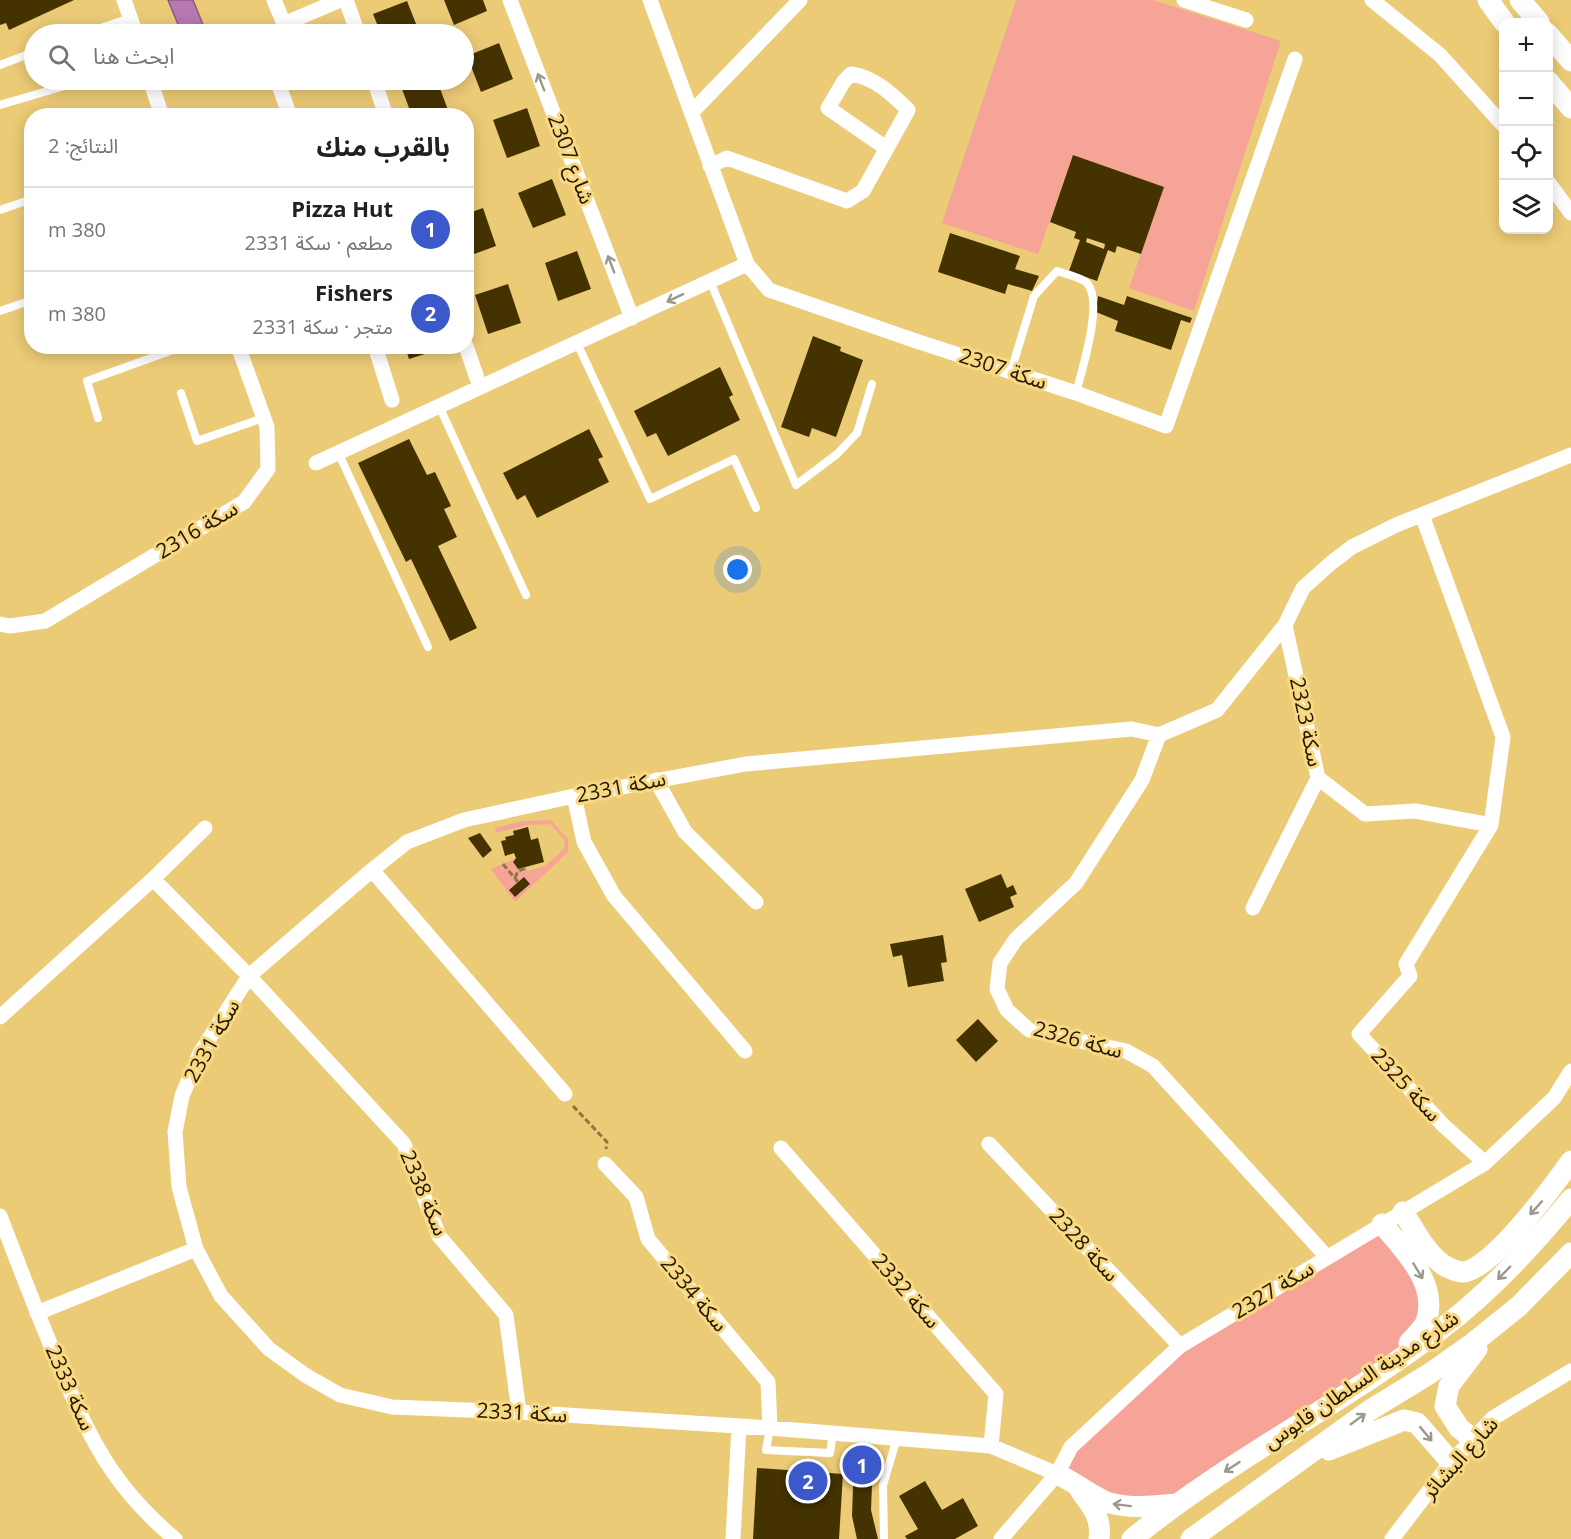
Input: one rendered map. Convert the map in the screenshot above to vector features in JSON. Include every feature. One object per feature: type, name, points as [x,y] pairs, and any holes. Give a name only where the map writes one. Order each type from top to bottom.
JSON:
[{"type":"main road","points":[[1488,0],[1501,18]]},
{"type":"main road","points":[[1520,0],[1536,18]]},
{"type":"main road","points":[[1553,40],[1571,61]]},
{"type":"main road","points":[[1553,87],[1571,108]]},
{"type":"main road","points":[[1403,1212],[1430,1253],[1446,1267],[1463,1272],[1481,1264],[1501,1246],[1545,1198],[1571,1161]]},
{"type":"main road","name":"شارع مدينة السلطان قابوس","points":[[1132,1539],[1176,1504],[1378,1373],[1463,1312],[1545,1231],[1571,1199]]},
{"type":"main road","points":[[1545,1231],[1571,1211]]},
{"type":"main road","points":[[1378,1373],[1426,1324],[1430,1302],[1421,1274],[1382,1224]]},
{"type":"main road","name":"شارع مدينة السلطان قابوس","points":[[1191,1539],[1370,1410],[1429,1374],[1500,1322],[1571,1253]]},
{"type":"main road","points":[[1473,1439],[1459,1428],[1446,1406],[1449,1386],[1500,1322]]},
{"type":"main road","points":[[1298,1462],[1404,1420],[1417,1423],[1451,1462]]},
{"type":"main road","points":[[1066,1478],[1108,1503],[1126,1506],[1176,1504]]},
{"type":"main road","points":[[1066,1478],[1096,1512],[1101,1527],[1099,1539]]},
{"type":"street","points":[[124,0],[132,24]]},
{"type":"street","points":[[274,0],[284,24],[340,0]]},
{"type":"street","points":[[346,0],[354,24]]},
{"type":"street","name":"2307 شارع","points":[[510,0],[632,318]]},
{"type":"street","name":"سكة 2307","points":[[650,0],[747,264],[769,290],[1076,393],[1166,426],[1295,59]]},
{"type":"street","points":[[692,112],[800,0]]},
{"type":"street","points":[[1184,0],[1246,20]]},
{"type":"street","points":[[1372,0],[1440,55],[1499,121]]},
{"type":"street","points":[[710,166],[727,158],[847,201],[863,191],[908,110],[892,95],[865,76],[851,74],[844,81],[828,108],[886,148]]},
{"type":"street","points":[[153,90],[159,108]]},
{"type":"street","points":[[281,90],[287,108]]},
{"type":"street","points":[[377,90],[383,108]]},
{"type":"street","points":[[1553,189],[1571,213]]},
{"type":"street","points":[[316,463],[747,264]]},
{"type":"street","name":"2316 سكة","points":[[0,624],[10,626],[45,621],[244,502],[268,469],[267,428],[241,354]]},
{"type":"street","points":[[378,354],[392,400]]},
{"type":"street","points":[[469,354],[480,387]]},
{"type":"street","points":[[1159,735],[1217,710],[1285,625],[1303,588],[1330,563],[1352,547],[1422,515],[1571,455]]},
{"type":"street","points":[[1422,515],[1503,737],[1491,825]]},
{"type":"street","name":"سكة 2323","points":[[1285,625],[1318,778],[1365,814],[1415,811],[1491,825]]},
{"type":"street","name":"سكة 2331","points":[[1066,1478],[991,1446],[770,1428],[519,1412],[392,1407],[340,1395],[304,1375],[269,1349],[221,1296],[196,1249],[179,1187],[175,1131],[182,1096],[200,1053],[249,976],[407,842],[464,820],[574,796],[746,764],[1132,729],[1159,735]]},
{"type":"street","name":"سكة 2326","points":[[1159,735],[1142,780],[1076,883],[1016,939],[1000,963],[997,989],[1007,1010],[1029,1030],[1126,1051],[1153,1066],[1327,1257]]},
{"type":"street","points":[[1252,908],[1318,778]]},
{"type":"street","points":[[656,780],[685,832],[756,902]]},
{"type":"street","points":[[574,796],[584,842],[614,896],[745,1051]]},
{"type":"street","name":"سكة 2325","points":[[1485,1163],[1443,1125],[1359,1034],[1410,976],[1406,964],[1491,825]]},
{"type":"street","points":[[0,1017],[153,879],[205,828]]},
{"type":"street","points":[[372,870],[565,1094]]},
{"type":"street","points":[[153,879],[249,976]]},
{"type":"street","name":"سكة 2338","points":[[249,976],[404,1144],[439,1236],[506,1315],[519,1412]]},
{"type":"street","name":"سكة 2327","points":[[1001,1539],[1066,1478],[1071,1447],[1180,1346],[1485,1163],[1554,1098],[1571,1071]]},
{"type":"street","name":"سكة 2328","points":[[989,1144],[1180,1346]]},
{"type":"street","name":"سكة 2332","points":[[781,1148],[996,1394],[991,1446]]},
{"type":"street","name":"سكة 2334","points":[[605,1164],[636,1197],[648,1239],[768,1382],[770,1428]]},
{"type":"street","name":"سكة 2333","points":[[0,1216],[76,1406],[99,1450],[120,1482],[150,1517],[175,1539]]},
{"type":"street","points":[[37,1313],[196,1249]]},
{"type":"street","name":"شارع البشائر","points":[[1392,1539],[1451,1462],[1493,1418],[1571,1371]]},
{"type":"street","points":[[733,1539],[738,1426]]},
{"type":"lane","points":[[112,24],[130,18]]},
{"type":"lane","points":[[0,65],[24,56]]},
{"type":"lane","points":[[0,105],[51,90]]},
{"type":"lane","points":[[0,210],[24,202]]},
{"type":"lane","points":[[1011,371],[1034,296],[1057,271],[1086,282],[1092,292],[1094,319],[1076,393]]},
{"type":"lane","points":[[710,281],[796,485],[837,454],[857,433],[872,384]]},
{"type":"lane","points":[[0,311],[24,303]]},
{"type":"lane","points":[[577,343],[650,500],[734,459],[756,508]]},
{"type":"lane","points":[[98,418],[87,381],[162,354]]},
{"type":"lane","points":[[182,393],[197,441],[263,418]]},
{"type":"lane","points":[[439,406],[526,595]]},
{"type":"lane","points":[[338,453],[428,647]]},
{"type":"lane","points":[[770,1428],[766,1450],[830,1453],[833,1433]]},
{"type":"lane","points":[[884,1539],[883,1485],[897,1438]]},
{"type":"path","points":[[502,864],[518,882]]},
{"type":"path","points":[[515,878],[518,871],[526,868]]},
{"type":"path","points":[[565,1094],[572,1105],[607,1142],[605,1164]]},
{"type":"shaded area","points":[[168,0],[193,0],[203,24],[178,24]]},
{"type":"shaded area","points":[[1016,0],[1153,0],[1281,41],[1194,311],[1129,288],[1164,187],[1073,155],[1038,254],[942,223]]},
{"type":"shaded area","points":[[551,820],[568,839],[568,852],[515,902],[491,869],[514,859],[516,867],[526,867],[527,871],[545,866],[564,849],[565,840],[550,824],[528,825],[496,833],[495,828],[523,821]]},
{"type":"shaded area","points":[[1382,1227],[1428,1301],[1407,1342],[1175,1502],[1126,1504],[1059,1473],[1072,1448],[1180,1348]]},
{"type":"building","points":[[0,0],[74,0],[9,30],[6,23],[0,25]]},
{"type":"building","points":[[444,0],[483,0],[487,11],[454,24]]},
{"type":"building","points":[[407,1],[416,24],[377,24],[373,14]]},
{"type":"building","points":[[499,43],[513,79],[481,92],[474,74],[474,53]]},
{"type":"building","points":[[402,90],[441,90],[447,108],[409,108]]},
{"type":"building","points":[[527,108],[540,146],[507,158],[493,120]]},
{"type":"building","points":[[1073,155],[1164,187],[1141,254],[1117,246],[1115,253],[1108,250],[1097,281],[1069,271],[1080,240],[1074,238],[1076,232],[1050,222]],"holes":[[[1087,238],[1105,244],[1104,249],[1086,242]]]},
{"type":"building","points":[[552,179],[566,215],[533,228],[518,193]]},
{"type":"building","points":[[483,208],[496,246],[474,254],[474,211]]},
{"type":"building","points":[[950,233],[1020,256],[1015,269],[1039,276],[1032,291],[1008,284],[1005,294],[938,272]]},
{"type":"building","points":[[577,251],[591,289],[558,301],[545,263]]},
{"type":"building","points":[[508,284],[521,323],[488,334],[475,295]]},
{"type":"building","points":[[1098,296],[1124,305],[1127,296],[1192,318],[1190,323],[1181,320],[1171,350],[1115,331],[1118,321],[1096,312]]},
{"type":"building","points":[[813,336],[841,347],[840,351],[863,360],[836,437],[812,428],[809,437],[781,427]]},
{"type":"building","points":[[407,354],[425,354],[409,359]]},
{"type":"building","points":[[720,367],[733,395],[729,397],[740,420],[668,456],[656,433],[647,437],[634,411]]},
{"type":"building","points":[[589,429],[603,457],[598,459],[609,482],[537,518],[525,495],[517,500],[503,473]]},
{"type":"building","points":[[409,439],[427,475],[435,472],[451,506],[444,509],[457,537],[438,546],[477,628],[450,641],[411,559],[406,562],[358,463]]},
{"type":"building","points":[[528,827],[531,840],[538,838],[544,862],[518,869],[513,862],[516,858],[514,853],[505,856],[501,841],[506,840],[505,837],[514,835],[513,831]]},
{"type":"building","points":[[480,833],[492,850],[483,858],[468,838]]},
{"type":"building","points":[[1001,874],[1007,888],[1013,885],[1017,894],[1010,897],[1014,907],[979,922],[965,889]]},
{"type":"building","points":[[524,877],[530,884],[515,897],[509,890]]},
{"type":"building","points":[[943,935],[947,962],[941,963],[944,981],[908,987],[902,955],[893,957],[890,944]]},
{"type":"building","points":[[978,1019],[998,1041],[976,1062],[956,1040]]},
{"type":"building","points":[[854,1458],[873,1459],[871,1510],[878,1539],[857,1539],[852,1516]]},
{"type":"building","points":[[757,1468],[843,1474],[839,1539],[753,1539]]},
{"type":"building","points":[[925,1481],[942,1510],[963,1498],[978,1526],[955,1539],[907,1539],[905,1536],[918,1529],[899,1496]]},
{"type":"place","name":"Pizza Hut","points":[[862,1465]]},
{"type":"place","name":"Fishers","points":[[808,1481]]}]
